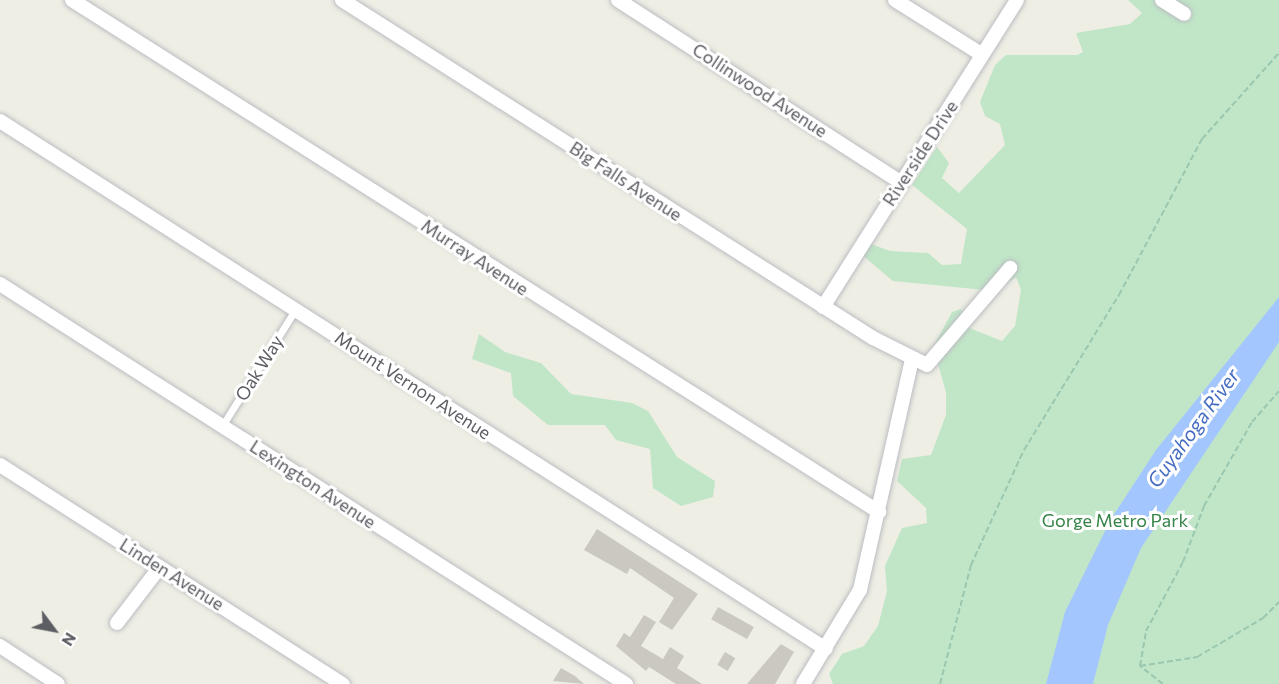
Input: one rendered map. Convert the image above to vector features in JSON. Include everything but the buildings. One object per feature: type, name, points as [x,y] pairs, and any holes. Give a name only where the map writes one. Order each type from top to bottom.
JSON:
[{"type":"street","name":"Murray Avenue","points":[[72,0],[879,512]]},
{"type":"street","name":"Big Falls Avenue","points":[[342,0],[823,307],[912,359]]},
{"type":"street","name":"Collinwood Avenue","points":[[618,0],[900,182]]},
{"type":"street","points":[[895,0],[981,54]]},
{"type":"street","name":"Riverside Drive","points":[[823,307],[1017,0]]},
{"type":"street","points":[[1162,0],[1185,14]]},
{"type":"street","name":"Mount Vernon Avenue","points":[[0,121],[826,649]]},
{"type":"street","points":[[803,684],[860,590],[912,359],[927,365],[1010,268]]},
{"type":"street","name":"Lexington Avenue","points":[[0,284],[626,684]]},
{"type":"street","name":"Linden Avenue","points":[[0,465],[343,684]]},
{"type":"street","points":[[117,623],[159,568]]},
{"type":"street","points":[[0,646],[58,684]]},
{"type":"lane","name":"Oak Way","points":[[222,426],[295,310]]},
{"type":"path","points":[[940,684],[971,565],[1024,450],[1119,296],[1202,139],[1279,53]]},
{"type":"path","points":[[1140,666],[1146,631],[1184,562],[1204,506],[1252,422],[1279,391]]},
{"type":"path","points":[[1140,666],[1197,657],[1263,618],[1279,602]]},
{"type":"path","points":[[1140,666],[1163,684]]},
{"type":"green space","name":"Gorge Metro Park","points":[[1128,0],[1279,0],[1279,684],[833,684],[829,674],[842,654],[864,646],[878,626],[887,591],[885,566],[902,528],[927,523],[926,508],[897,481],[902,459],[931,455],[946,415],[946,392],[933,347],[952,312],[961,309],[967,327],[1002,341],[1015,326],[1021,290],[1016,277],[995,291],[893,281],[862,255],[871,244],[890,251],[928,253],[942,265],[961,264],[967,229],[912,185],[937,147],[949,163],[942,178],[959,193],[1005,145],[1000,124],[985,116],[980,102],[995,65],[1006,55],[1077,55],[1083,52],[1076,33],[1130,24],[1142,13]]},
{"type":"green space","points":[[479,334],[505,352],[541,363],[571,394],[632,403],[648,411],[677,457],[715,481],[713,497],[681,506],[653,488],[650,449],[616,440],[605,425],[548,425],[513,396],[511,373],[472,359]]},
{"type":"water","name":"Cuyahoga River","points":[[1279,297],[1279,342],[1141,548],[1108,625],[1093,684],[1046,684],[1065,612],[1111,519],[1156,450]]}]
